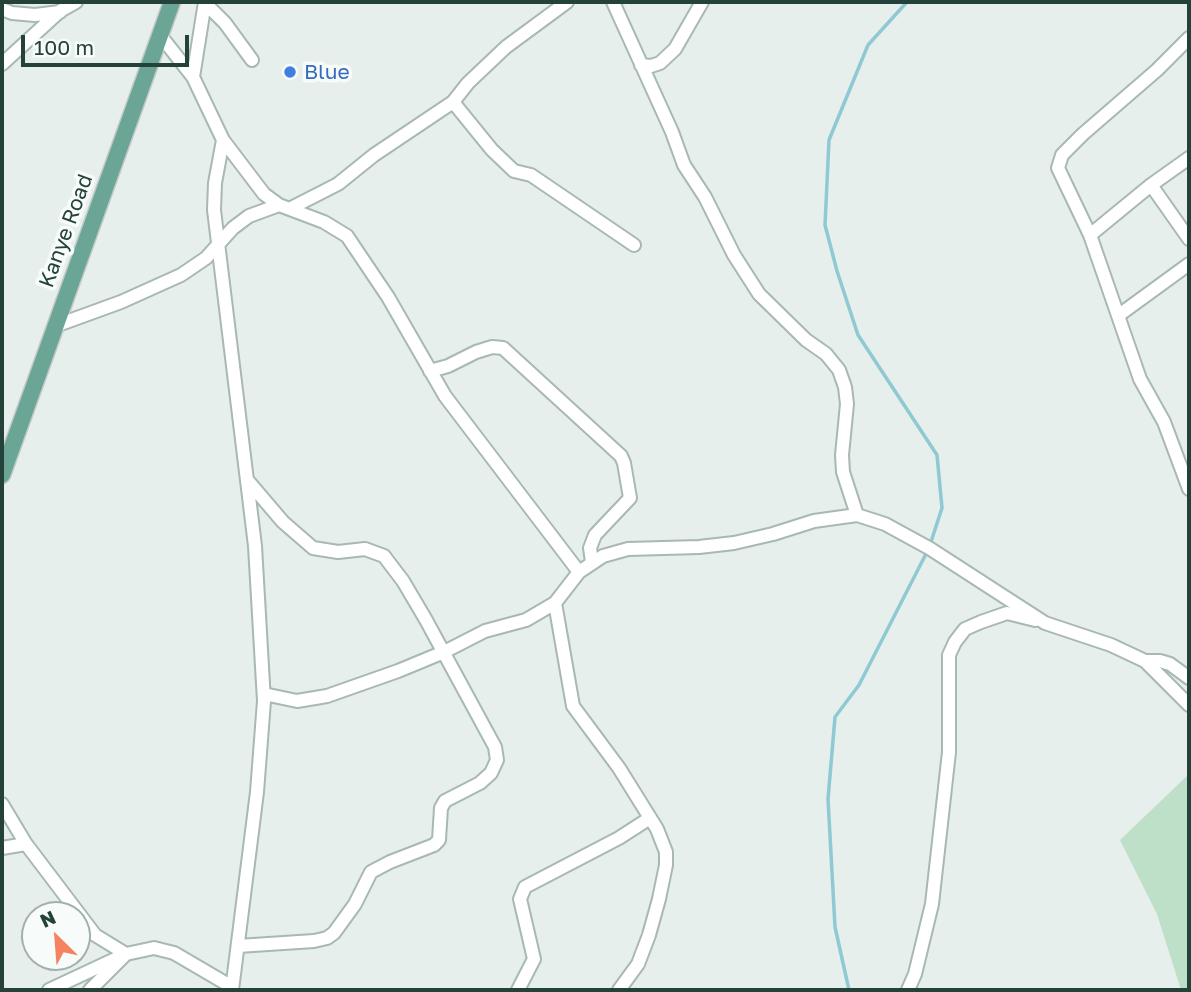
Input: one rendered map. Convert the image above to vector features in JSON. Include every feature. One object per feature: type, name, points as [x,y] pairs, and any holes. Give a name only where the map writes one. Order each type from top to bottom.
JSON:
[{"type":"main road","name":"Kanye Road","points":[[2,475],[172,2]]},
{"type":"street","points":[[2,64],[60,12],[76,2]]},
{"type":"street","points":[[193,77],[205,2]]},
{"type":"street","points":[[205,2],[225,23],[252,60]]},
{"type":"street","points":[[55,326],[121,302],[181,275],[206,258],[233,228],[249,216],[285,206],[338,184],[374,155],[453,102],[468,83],[506,47],[567,2]]},
{"type":"street","points":[[613,2],[672,132],[684,165],[705,197],[734,255],[759,294],[806,340],[827,354],[839,370],[847,404],[842,445],[843,472],[857,515]]},
{"type":"street","points":[[642,65],[660,63],[675,49],[702,2]]},
{"type":"street","points":[[2,9],[12,13],[35,15],[60,12]]},
{"type":"street","points":[[160,35],[193,77],[223,140],[264,194],[324,222],[347,236],[388,297],[430,372],[473,434],[579,572]]},
{"type":"street","points":[[1189,38],[1157,70],[1083,134],[1058,162],[1058,168],[1090,235],[1140,379],[1164,422],[1189,489]]},
{"type":"street","points":[[453,102],[492,150],[514,171],[531,175],[634,245]]},
{"type":"street","points":[[49,990],[126,954],[154,948],[174,953],[232,989],[259,779],[264,694],[255,546],[214,210],[215,183],[223,140]]},
{"type":"street","points":[[1090,235],[1189,158]]},
{"type":"street","points":[[1151,185],[1189,239]]},
{"type":"street","points":[[1119,315],[1189,264]]},
{"type":"street","points":[[430,372],[476,352],[492,347],[503,348],[621,456],[630,498],[595,535],[590,548],[592,562]]},
{"type":"street","points":[[238,946],[314,941],[334,933],[355,904],[371,872],[434,845],[439,839],[441,807],[445,801],[480,783],[491,774],[497,760],[495,747],[443,652],[403,581],[384,556],[365,549],[338,552],[313,548],[284,522],[247,480]]},
{"type":"street","points":[[264,694],[297,701],[327,696],[443,652],[485,631],[526,620],[555,603],[579,572],[592,562],[628,549],[699,547],[734,542],[774,534],[814,521],[857,515],[885,524],[929,548],[1045,622]]},
{"type":"street","points":[[555,603],[573,706],[619,768],[663,841],[666,865],[656,911],[638,964],[619,990]]},
{"type":"street","points":[[908,990],[915,974],[932,904],[949,752],[949,655],[965,629],[1007,613],[1045,622],[1111,645],[1146,662],[1189,705]]},
{"type":"street","points":[[1146,662],[1160,661],[1170,664],[1189,678]]},
{"type":"street","points":[[2,804],[26,844],[94,935],[126,954]]},
{"type":"street","points":[[518,990],[534,959],[520,899],[525,887],[608,845],[650,818]]},
{"type":"street","points":[[2,848],[26,844]]},
{"type":"street","points":[[90,990],[126,954]]},
{"type":"green space","points":[[1189,774],[1189,990],[1181,990],[1157,914],[1120,840]]},
{"type":"waterway","points":[[849,990],[835,927],[828,799],[835,717],[859,685],[929,548],[942,508],[937,455],[858,335],[837,271],[825,225],[829,140],[868,45],[907,2]]},
{"type":"place","name":"Blue","points":[[290,72]]}]
